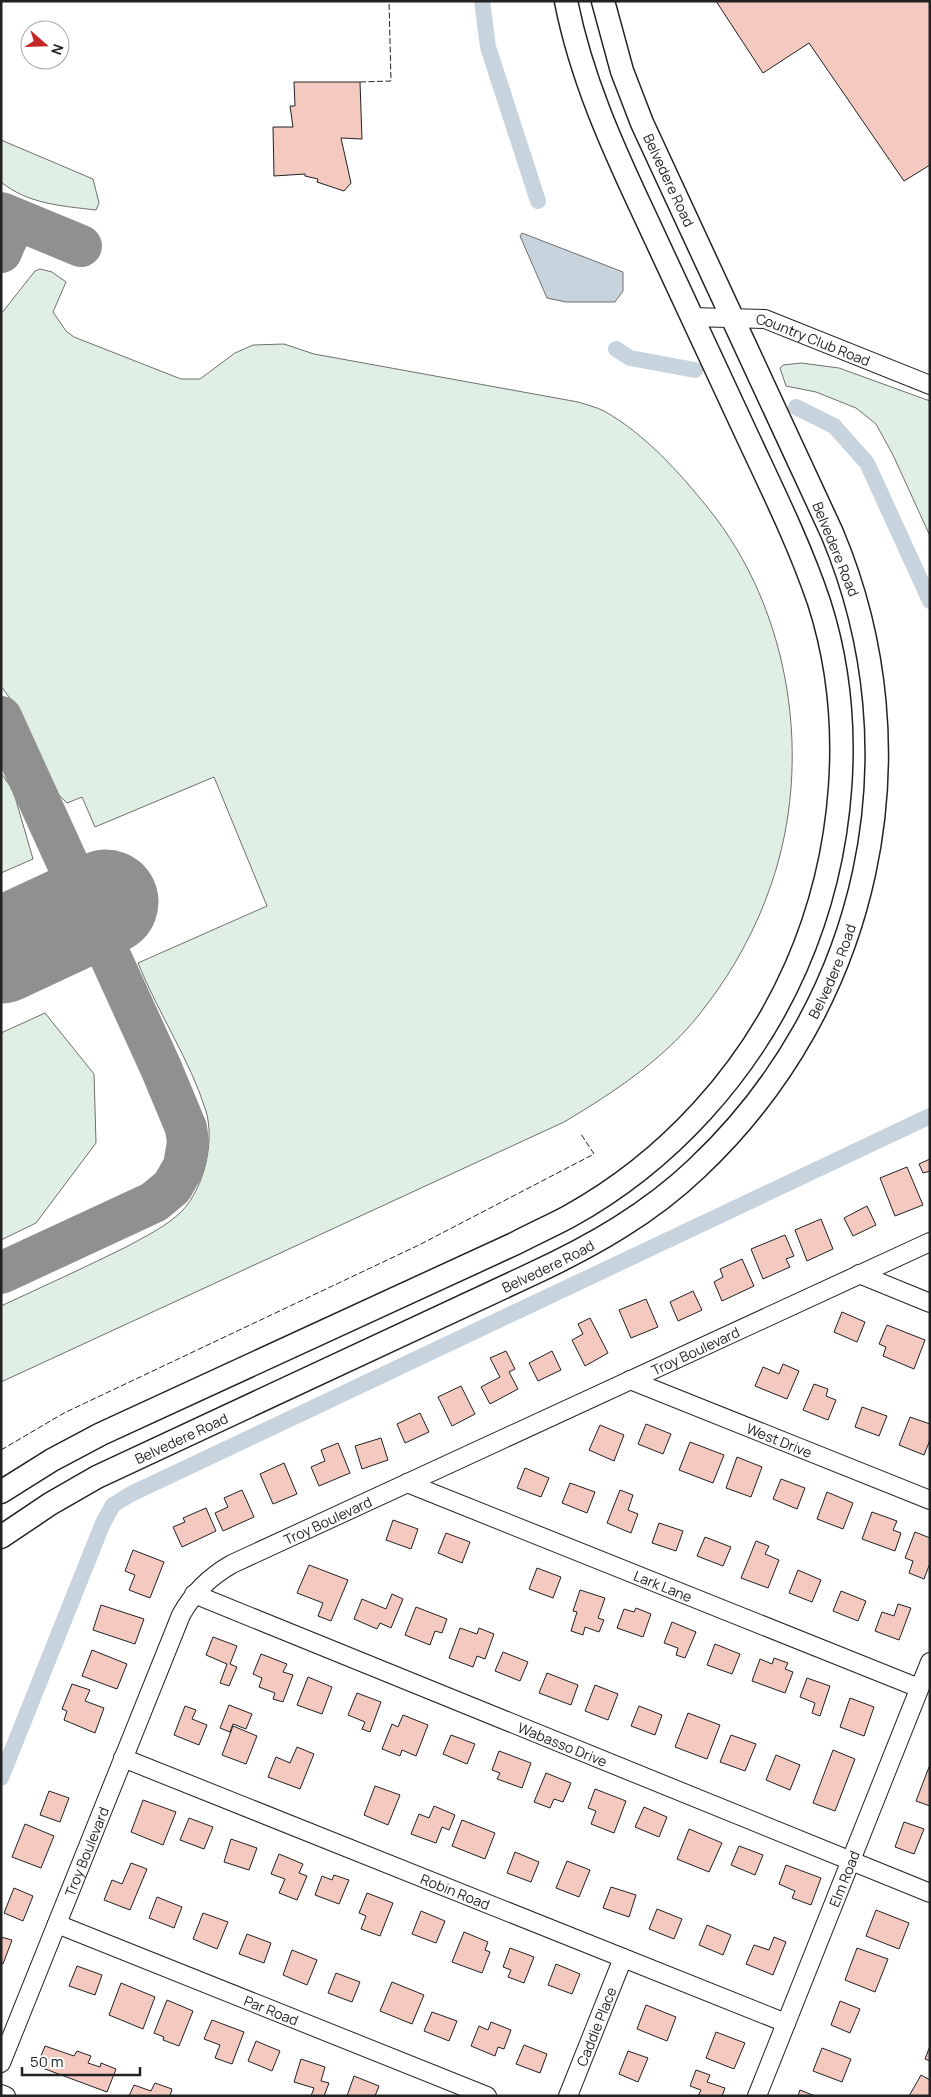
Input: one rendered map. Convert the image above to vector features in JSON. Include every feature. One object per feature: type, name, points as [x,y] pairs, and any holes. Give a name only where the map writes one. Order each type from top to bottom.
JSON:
[{"type":"main road","points":[[1,1492],[52,1460],[101,1434],[568,1217],[613,1188],[654,1157],[695,1119],[731,1077],[762,1032],[789,982],[811,929],[827,876],[839,799],[840,717],[833,662],[820,606],[802,556],[599,116],[573,36],[566,1]]},
{"type":"main road","name":"Belvedere Road","points":[[1,1536],[50,1504],[97,1477],[582,1250],[629,1221],[674,1188],[716,1150],[770,1086],[813,1016],[840,955],[855,911],[864,876],[875,802],[877,720],[871,665],[859,610],[842,556],[635,105],[614,44],[603,1]]},
{"type":"main road","points":[[328,1329],[342,1362]]},
{"type":"street","name":"Country Club Road","points":[[692,317],[764,319],[930,385]]},
{"type":"street","name":"Troy Boulevard","points":[[1,2064],[180,1615],[194,1594],[211,1577],[232,1564],[930,1242]]},
{"type":"street","points":[[859,1274],[930,1304]]},
{"type":"street","name":"West Drive","points":[[630,1380],[930,1500]]},
{"type":"street","name":"Lark Lane","points":[[407,1484],[919,1688]]},
{"type":"street","name":"Wabasso Drive","points":[[194,1594],[930,1893]]},
{"type":"street","name":"Elm Road","points":[[757,2096],[930,1662]]},
{"type":"street","name":"Robin Road","points":[[123,1758],[786,2023]]},
{"type":"street","name":"Par Road","points":[[57,1924],[487,2096]]},
{"type":"street","name":"Caddie Place","points":[[568,2096],[623,1958]]},
{"type":"street","points":[[1,2094],[6,2096]]},
{"type":"green space","points":[[1,140],[93,179],[99,203],[96,210],[46,203],[22,195],[1,182]]},
{"type":"green space","points":[[40,269],[52,272],[66,282],[53,312],[66,331],[74,337],[181,379],[200,379],[235,353],[253,345],[284,344],[314,354],[578,402],[601,410],[619,420],[647,442],[708,508],[736,548],[759,592],[776,639],[787,688],[792,738],[791,788],[784,837],[771,885],[743,949],[715,993],[691,1025],[641,1071],[603,1098],[564,1122],[1,1382],[1,1306],[112,1254],[163,1226],[182,1211],[190,1201],[202,1177],[206,1164],[209,1136],[206,1111],[183,1055],[138,963],[267,906],[214,777],[95,827],[82,797],[67,803],[56,792],[14,704],[1,686],[1,314],[35,271]]},
{"type":"green space","points":[[801,363],[839,368],[930,401],[930,536],[893,455],[876,424],[856,408],[816,392],[786,386],[780,368],[783,365]]},
{"type":"green space","points":[[1,773],[13,790],[33,859],[1,873]]},
{"type":"green space","points":[[45,1013],[94,1074],[96,1143],[36,1223],[1,1240],[1,1033]]},
{"type":"shaded area","points":[[522,233],[623,272],[623,291],[615,302],[566,302],[547,298],[520,236]]},
{"type":"building","points":[[716,1],[930,1],[930,165],[904,181],[809,43],[763,73]]},
{"type":"building","points":[[294,82],[360,82],[362,139],[341,138],[351,183],[344,191],[317,182],[318,179],[305,176],[305,174],[274,176],[273,127],[293,127],[290,106],[295,106]]},
{"type":"building","points":[[930,1159],[930,1171],[923,1173],[919,1164]]},
{"type":"building","points":[[907,1167],[923,1205],[895,1216],[880,1178]]},
{"type":"building","points":[[867,1206],[876,1225],[853,1236],[844,1218]]},
{"type":"building","points":[[821,1219],[833,1249],[807,1261],[795,1230]]},
{"type":"building","points":[[785,1235],[794,1256],[786,1259],[790,1267],[763,1279],[751,1249]]},
{"type":"building","points":[[742,1259],[754,1286],[722,1301],[714,1282],[723,1277],[720,1269]]},
{"type":"building","points":[[693,1291],[702,1310],[678,1321],[670,1302]]},
{"type":"building","points":[[646,1299],[658,1327],[631,1338],[619,1310]]},
{"type":"building","points":[[842,1312],[865,1322],[857,1342],[834,1332]]},
{"type":"building","points":[[590,1318],[608,1353],[585,1366],[572,1340],[583,1334],[578,1324]]},
{"type":"building","points":[[887,1325],[925,1340],[914,1369],[883,1356],[886,1347],[879,1344]]},
{"type":"building","points":[[506,1351],[515,1369],[509,1372],[518,1389],[490,1404],[481,1387],[500,1377],[490,1358]]},
{"type":"building","points":[[552,1351],[561,1370],[538,1381],[529,1363]]},
{"type":"building","points":[[783,1364],[799,1371],[787,1399],[755,1386],[763,1367],[779,1374]]},
{"type":"building","points":[[814,1384],[828,1389],[826,1396],[836,1400],[828,1420],[803,1410]]},
{"type":"building","points":[[461,1386],[475,1414],[452,1426],[438,1397]]},
{"type":"building","points":[[862,1407],[887,1416],[879,1436],[855,1427]]},
{"type":"building","points":[[420,1413],[429,1432],[405,1443],[397,1424]]},
{"type":"building","points":[[910,1417],[930,1424],[930,1440],[924,1455],[899,1445]]},
{"type":"building","points":[[646,1424],[671,1434],[663,1454],[638,1444]]},
{"type":"building","points":[[600,1425],[624,1435],[614,1461],[589,1450]]},
{"type":"building","points":[[381,1438],[388,1460],[362,1469],[355,1446]]},
{"type":"building","points":[[690,1442],[724,1455],[713,1483],[679,1470]]},
{"type":"building","points":[[338,1443],[350,1473],[319,1486],[311,1467],[325,1461],[321,1450]]},
{"type":"building","points":[[737,1457],[762,1467],[751,1497],[726,1488]]},
{"type":"building","points":[[284,1463],[297,1494],[273,1504],[260,1474]]},
{"type":"building","points":[[525,1468],[549,1478],[541,1497],[517,1488]]},
{"type":"building","points":[[781,1479],[805,1488],[797,1509],[773,1499]]},
{"type":"building","points":[[570,1483],[595,1492],[587,1513],[562,1503]]},
{"type":"building","points":[[242,1490],[254,1517],[223,1531],[215,1513],[228,1507],[224,1498]]},
{"type":"building","points":[[620,1490],[633,1495],[628,1510],[638,1514],[631,1533],[607,1523]]},
{"type":"building","points":[[827,1492],[853,1503],[843,1529],[817,1519]]},
{"type":"building","points":[[206,1508],[216,1531],[182,1547],[173,1527],[185,1522],[183,1518]]},
{"type":"building","points":[[872,1512],[897,1521],[893,1530],[901,1533],[895,1551],[862,1539]]},
{"type":"building","points":[[393,1520],[418,1529],[411,1549],[386,1540]]},
{"type":"building","points":[[659,1523],[683,1531],[676,1551],[652,1543]]},
{"type":"building","points":[[915,1532],[930,1538],[930,1563],[924,1579],[909,1573],[913,1561],[905,1558]]},
{"type":"building","points":[[446,1533],[470,1542],[462,1563],[438,1553]]},
{"type":"building","points":[[705,1537],[731,1547],[723,1566],[697,1556]]},
{"type":"building","points":[[756,1541],[769,1546],[765,1554],[779,1560],[768,1588],[741,1578]]},
{"type":"building","points":[[133,1550],[164,1562],[150,1598],[129,1590],[135,1575],[125,1571]]},
{"type":"building","points":[[309,1565],[348,1580],[331,1621],[318,1616],[323,1603],[297,1593]]},
{"type":"building","points":[[537,1568],[561,1577],[553,1598],[529,1589]]},
{"type":"building","points":[[798,1570],[821,1580],[812,1602],[789,1593]]},
{"type":"building","points":[[580,1590],[605,1598],[598,1618],[604,1620],[599,1632],[585,1627],[583,1635],[571,1631],[577,1612],[573,1611]]},
{"type":"building","points":[[841,1591],[866,1601],[858,1621],[833,1611]]},
{"type":"building","points":[[392,1594],[403,1599],[391,1628],[380,1623],[377,1629],[354,1619],[362,1599],[386,1609]]},
{"type":"building","points":[[898,1604],[911,1608],[899,1640],[875,1631],[882,1612],[894,1616]]},
{"type":"building","points":[[101,1605],[144,1619],[135,1644],[93,1630]]},
{"type":"building","points":[[416,1607],[447,1619],[442,1633],[435,1631],[430,1645],[405,1635]]},
{"type":"building","points":[[636,1608],[651,1614],[643,1637],[617,1628],[624,1609],[634,1612]]},
{"type":"building","points":[[672,1622],[696,1632],[685,1658],[676,1655],[678,1648],[664,1643]]},
{"type":"building","points":[[460,1628],[477,1634],[479,1628],[494,1634],[485,1659],[477,1656],[473,1667],[449,1658]]},
{"type":"building","points":[[213,1637],[237,1646],[230,1664],[237,1667],[229,1686],[220,1683],[227,1664],[206,1655]]},
{"type":"building","points":[[715,1644],[740,1654],[732,1674],[707,1665]]},
{"type":"building","points":[[92,1650],[127,1664],[117,1689],[82,1676]]},
{"type":"building","points":[[503,1652],[528,1662],[520,1681],[495,1671]]},
{"type":"building","points":[[261,1654],[287,1664],[283,1672],[293,1675],[283,1702],[273,1699],[275,1693],[259,1687],[262,1678],[253,1674]]},
{"type":"building","points":[[774,1658],[788,1663],[785,1669],[793,1672],[785,1693],[752,1681],[760,1659],[772,1664]]},
{"type":"building","points":[[547,1673],[578,1685],[571,1705],[539,1693]]},
{"type":"building","points":[[308,1677],[332,1687],[322,1714],[297,1705]]},
{"type":"building","points":[[807,1678],[830,1686],[820,1716],[812,1713],[815,1703],[800,1697]]},
{"type":"building","points":[[72,1684],[90,1690],[85,1701],[104,1708],[95,1733],[64,1720],[67,1711],[62,1709]]},
{"type":"building","points":[[595,1685],[618,1694],[608,1720],[585,1711]]},
{"type":"building","points":[[357,1693],[381,1702],[370,1732],[362,1729],[365,1722],[348,1715]]},
{"type":"building","points":[[850,1698],[874,1707],[864,1736],[840,1727]]},
{"type":"building","points":[[229,1705],[252,1714],[246,1729],[233,1724],[230,1732],[220,1728]]},
{"type":"building","points":[[185,1706],[196,1710],[192,1719],[207,1725],[199,1745],[174,1735]]},
{"type":"building","points":[[639,1706],[662,1715],[655,1735],[631,1726]]},
{"type":"building","points":[[688,1713],[720,1725],[707,1759],[675,1747]]},
{"type":"building","points":[[403,1715],[428,1725],[416,1756],[402,1750],[400,1756],[382,1749],[392,1724],[398,1727]]},
{"type":"building","points":[[233,1726],[257,1736],[246,1764],[222,1755]]},
{"type":"building","points":[[451,1735],[475,1744],[467,1764],[443,1754]]},
{"type":"building","points":[[731,1735],[756,1744],[745,1771],[720,1762]]},
{"type":"building","points":[[297,1747],[314,1754],[300,1789],[268,1777],[276,1757],[290,1763]]},
{"type":"building","points":[[833,1750],[855,1759],[835,1811],[813,1803]]},
{"type":"building","points":[[499,1751],[531,1763],[522,1788],[497,1779],[500,1773],[492,1770]]},
{"type":"building","points":[[776,1755],[800,1765],[790,1790],[766,1780]]},
{"type":"building","points":[[930,1767],[930,1806],[916,1801]]},
{"type":"building","points":[[546,1773],[571,1783],[563,1802],[554,1799],[550,1808],[534,1802]]},
{"type":"building","points":[[375,1786],[400,1795],[388,1825],[364,1815]]},
{"type":"building","points":[[595,1789],[626,1801],[614,1833],[591,1824],[596,1811],[588,1808]]},
{"type":"building","points":[[49,1791],[69,1798],[60,1822],[40,1815]]},
{"type":"building","points":[[143,1800],[176,1812],[163,1845],[131,1832]]},
{"type":"building","points":[[434,1806],[455,1815],[449,1830],[442,1827],[436,1843],[411,1834],[419,1814],[429,1818]]},
{"type":"building","points":[[644,1807],[667,1817],[659,1837],[635,1827]]},
{"type":"building","points":[[189,1818],[213,1827],[204,1849],[180,1840]]},
{"type":"building","points":[[462,1820],[495,1833],[485,1859],[452,1846]]},
{"type":"building","points":[[904,1822],[924,1829],[914,1854],[895,1847]]},
{"type":"building","points":[[25,1824],[54,1836],[41,1868],[12,1857]]},
{"type":"building","points":[[689,1829],[722,1843],[709,1872],[677,1859]]},
{"type":"building","points":[[231,1839],[257,1848],[249,1870],[224,1862]]},
{"type":"building","points":[[739,1846],[763,1855],[755,1875],[731,1865]]},
{"type":"building","points":[[515,1852],[539,1862],[531,1882],[507,1873]]},
{"type":"building","points":[[279,1854],[303,1864],[299,1873],[307,1876],[297,1900],[279,1893],[285,1879],[271,1874]]},
{"type":"building","points":[[567,1861],[590,1870],[579,1897],[556,1888]]},
{"type":"building","points":[[131,1863],[147,1869],[130,1910],[104,1900],[112,1880],[122,1884]]},
{"type":"building","points":[[786,1865],[821,1878],[811,1905],[792,1898],[795,1891],[779,1884]]},
{"type":"building","points":[[334,1875],[349,1880],[339,1904],[315,1895],[322,1876],[332,1880]]},
{"type":"building","points":[[611,1887],[636,1895],[629,1917],[603,1908]]},
{"type":"building","points":[[14,1888],[33,1896],[23,1921],[4,1913]]},
{"type":"building","points":[[367,1893],[393,1903],[380,1936],[361,1929],[366,1916],[359,1913]]},
{"type":"building","points":[[157,1897],[182,1907],[174,1928],[149,1918]]},
{"type":"building","points":[[657,1909],[682,1919],[674,1939],[649,1929]]},
{"type":"building","points":[[876,1910],[909,1923],[899,1949],[866,1936]]},
{"type":"building","points":[[421,1911],[445,1921],[436,1943],[412,1934]]},
{"type":"building","points":[[203,1913],[228,1922],[217,1949],[193,1939]]},
{"type":"building","points":[[707,1925],[731,1935],[723,1955],[699,1945]]},
{"type":"building","points":[[464,1932],[488,1942],[485,1950],[490,1952],[482,1973],[452,1962]]},
{"type":"building","points":[[247,1934],[271,1943],[264,1963],[239,1954]]},
{"type":"building","points":[[1,1937],[12,1940],[3,1964],[1,1963]]},
{"type":"building","points":[[774,1937],[786,1942],[773,1975],[746,1964],[754,1945],[769,1950]]},
{"type":"building","points":[[510,1948],[534,1957],[524,1983],[508,1977],[511,1970],[503,1967]]},
{"type":"building","points":[[857,1948],[888,1959],[875,1992],[845,1980]]},
{"type":"building","points":[[292,1950],[317,1960],[307,1985],[283,1975]]},
{"type":"building","points":[[556,1964],[580,1974],[572,1994],[548,1985]]},
{"type":"building","points":[[77,1966],[102,1975],[95,1995],[69,1986]]},
{"type":"building","points":[[336,1973],[360,1982],[352,2002],[328,1993]]},
{"type":"building","points":[[392,1982],[424,1995],[412,2024],[380,2011]]},
{"type":"building","points":[[121,1983],[155,1997],[143,2029],[109,2015]]},
{"type":"building","points":[[167,2000],[193,2011],[179,2046],[163,2040],[164,2037],[154,2033]]},
{"type":"building","points":[[840,2001],[860,2009],[850,2033],[831,2025]]},
{"type":"building","points":[[646,2005],[676,2017],[667,2041],[637,2029]]},
{"type":"building","points":[[432,2012],[457,2021],[449,2041],[424,2031]]},
{"type":"building","points":[[212,2020],[244,2032],[232,2064],[215,2058],[220,2045],[204,2039]]},
{"type":"building","points":[[491,2022],[511,2030],[504,2049],[498,2047],[495,2056],[471,2046],[479,2026],[488,2030]]},
{"type":"building","points":[[716,2032],[745,2043],[734,2069],[706,2058]]},
{"type":"building","points":[[256,2041],[280,2051],[272,2071],[248,2061]]},
{"type":"building","points":[[524,2045],[547,2054],[540,2073],[516,2064]]},
{"type":"building","points":[[45,2046],[74,2056],[77,2051],[91,2056],[88,2063],[100,2067],[101,2063],[116,2069],[107,2092],[37,2066]]},
{"type":"building","points":[[930,2046],[930,2061],[925,2059]]},
{"type":"building","points":[[822,2048],[851,2059],[842,2082],[813,2071]]},
{"type":"building","points":[[628,2051],[648,2058],[638,2082],[619,2074]]},
{"type":"building","points":[[301,2059],[325,2067],[321,2081],[329,2083],[324,2096],[311,2096],[314,2088],[294,2082]]},
{"type":"building","points":[[696,2070],[710,2075],[707,2082],[725,2088],[722,2096],[698,2096],[701,2090],[690,2086]]},
{"type":"building","points":[[921,2075],[930,2080],[930,2096],[909,2096]]},
{"type":"building","points":[[354,2076],[379,2086],[375,2096],[347,2096]]},
{"type":"building","points":[[155,2083],[172,2089],[170,2096],[129,2096],[134,2085],[151,2091]]},
{"type":"building","points":[[800,2090],[815,2096],[798,2096]]},
{"type":"waterway","points":[[482,1],[488,47],[538,201]]},
{"type":"waterway","points":[[616,349],[630,358],[695,370]]},
{"type":"waterway","points":[[796,407],[834,426],[867,463],[930,601]]},
{"type":"waterway","points":[[1,1778],[103,1523],[113,1505],[131,1494],[930,1116]]},
{"type":"taxiway","points":[[1,213],[81,246]]},
{"type":"taxiway","points":[[1,252],[15,219]]},
{"type":"taxiway","points":[[1,717],[161,1068],[186,1128],[188,1142],[184,1166],[172,1187],[154,1202],[1,1273]]},
{"type":"runway","points":[[1,951],[106,902]]},
{"type":"fence","points":[[360,82],[391,81],[389,1]]},
{"type":"fence","points":[[1,1450],[64,1413],[419,1245],[594,1154],[581,1134]]}]
